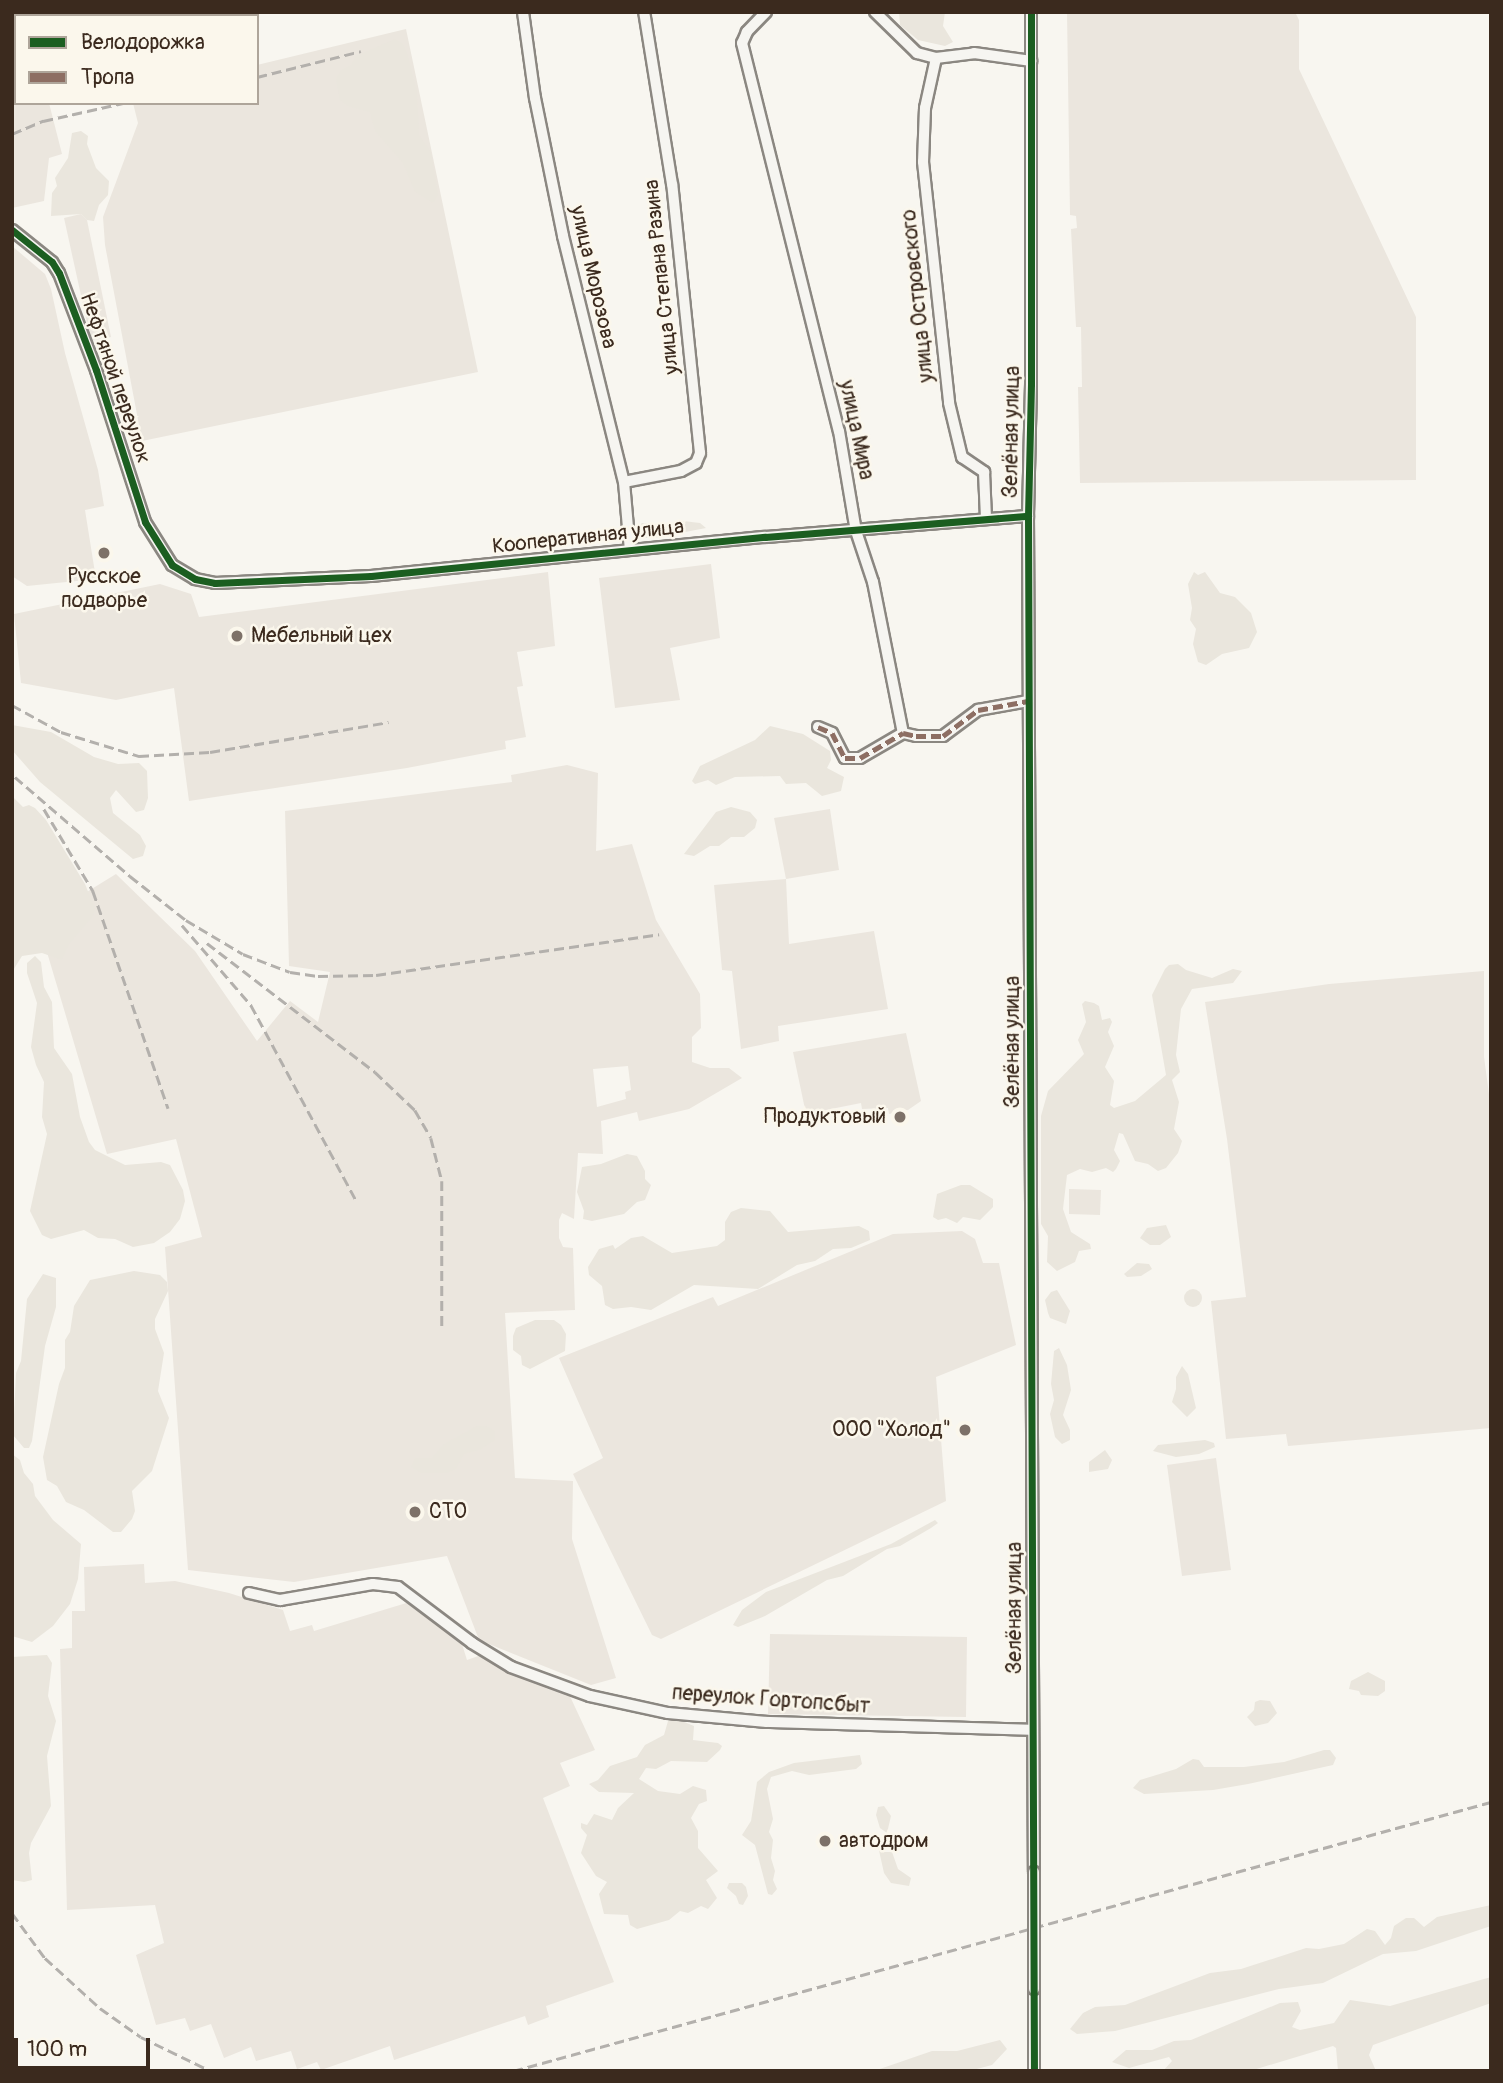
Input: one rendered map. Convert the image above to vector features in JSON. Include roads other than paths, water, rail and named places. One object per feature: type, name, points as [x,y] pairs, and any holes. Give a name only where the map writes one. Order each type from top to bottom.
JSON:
[{"type":"street","name":"улица Морозова","points":[[523,12],[535,98],[563,236],[624,482],[630,550]]},
{"type":"street","name":"улица Степана Разина","points":[[624,482],[681,471],[693,466],[699,453],[672,184],[644,12]]},
{"type":"street","name":"улица Мира","points":[[766,12],[747,32],[742,43],[839,431],[856,531],[873,582],[903,733]]},
{"type":"street","points":[[875,12],[917,53],[936,58],[974,53],[1031,61]]},
{"type":"street","name":"Зелёная улица","points":[[1031,12],[1028,701],[1034,2071]]},
{"type":"street","name":"улица Островского","points":[[936,58],[923,133],[925,176],[949,403],[962,457],[984,472],[986,518]]},
{"type":"street","name":"Нефтяной переулок","points":[[12,230],[52,262],[59,273],[96,370],[145,522],[162,553]]},
{"type":"street","name":"Кооперативная улица","points":[[162,553],[172,565],[195,579],[215,583],[371,576],[630,550],[1028,516]]},
{"type":"street","points":[[818,727],[832,733],[845,758],[860,758],[903,733],[943,736],[978,709],[1028,701]]},
{"type":"street","name":"переулок Гортопсбыт","points":[[249,1593],[279,1600],[373,1584],[398,1587],[511,1667],[590,1696],[668,1713],[767,1722],[1033,1730]]},
{"type":"railway","points":[[259,76],[361,51]]},
{"type":"railway","points":[[12,134],[43,121],[114,105]]},
{"type":"railway","points":[[12,705],[61,732],[139,756],[210,752],[389,722]]},
{"type":"railway","points":[[15,777],[130,876],[186,920],[243,954],[290,972],[318,976],[376,975],[659,934]]},
{"type":"railway","points":[[44,809],[93,891],[168,1108]]},
{"type":"railway","points":[[182,925],[251,1005],[357,1202]]},
{"type":"railway","points":[[207,943],[375,1072],[415,1110],[431,1138],[442,1181],[442,1328]]},
{"type":"railway","points":[[513,2071],[1491,1802]]},
{"type":"railway","points":[[12,1913],[45,1958],[100,2008],[141,2037],[211,2071]]},
{"type":"place","name":"Русское подворье","points":[[104,553]]},
{"type":"place","name":"Мебельный цех","points":[[237,636]]},
{"type":"place","name":"Продуктовый","points":[[900,1117]]},
{"type":"place","name":"ООО \"Холод\"","points":[[965,1430]]},
{"type":"place","name":"СТО","points":[[415,1512]]},
{"type":"place","name":"автодром","points":[[825,1841]]}]
